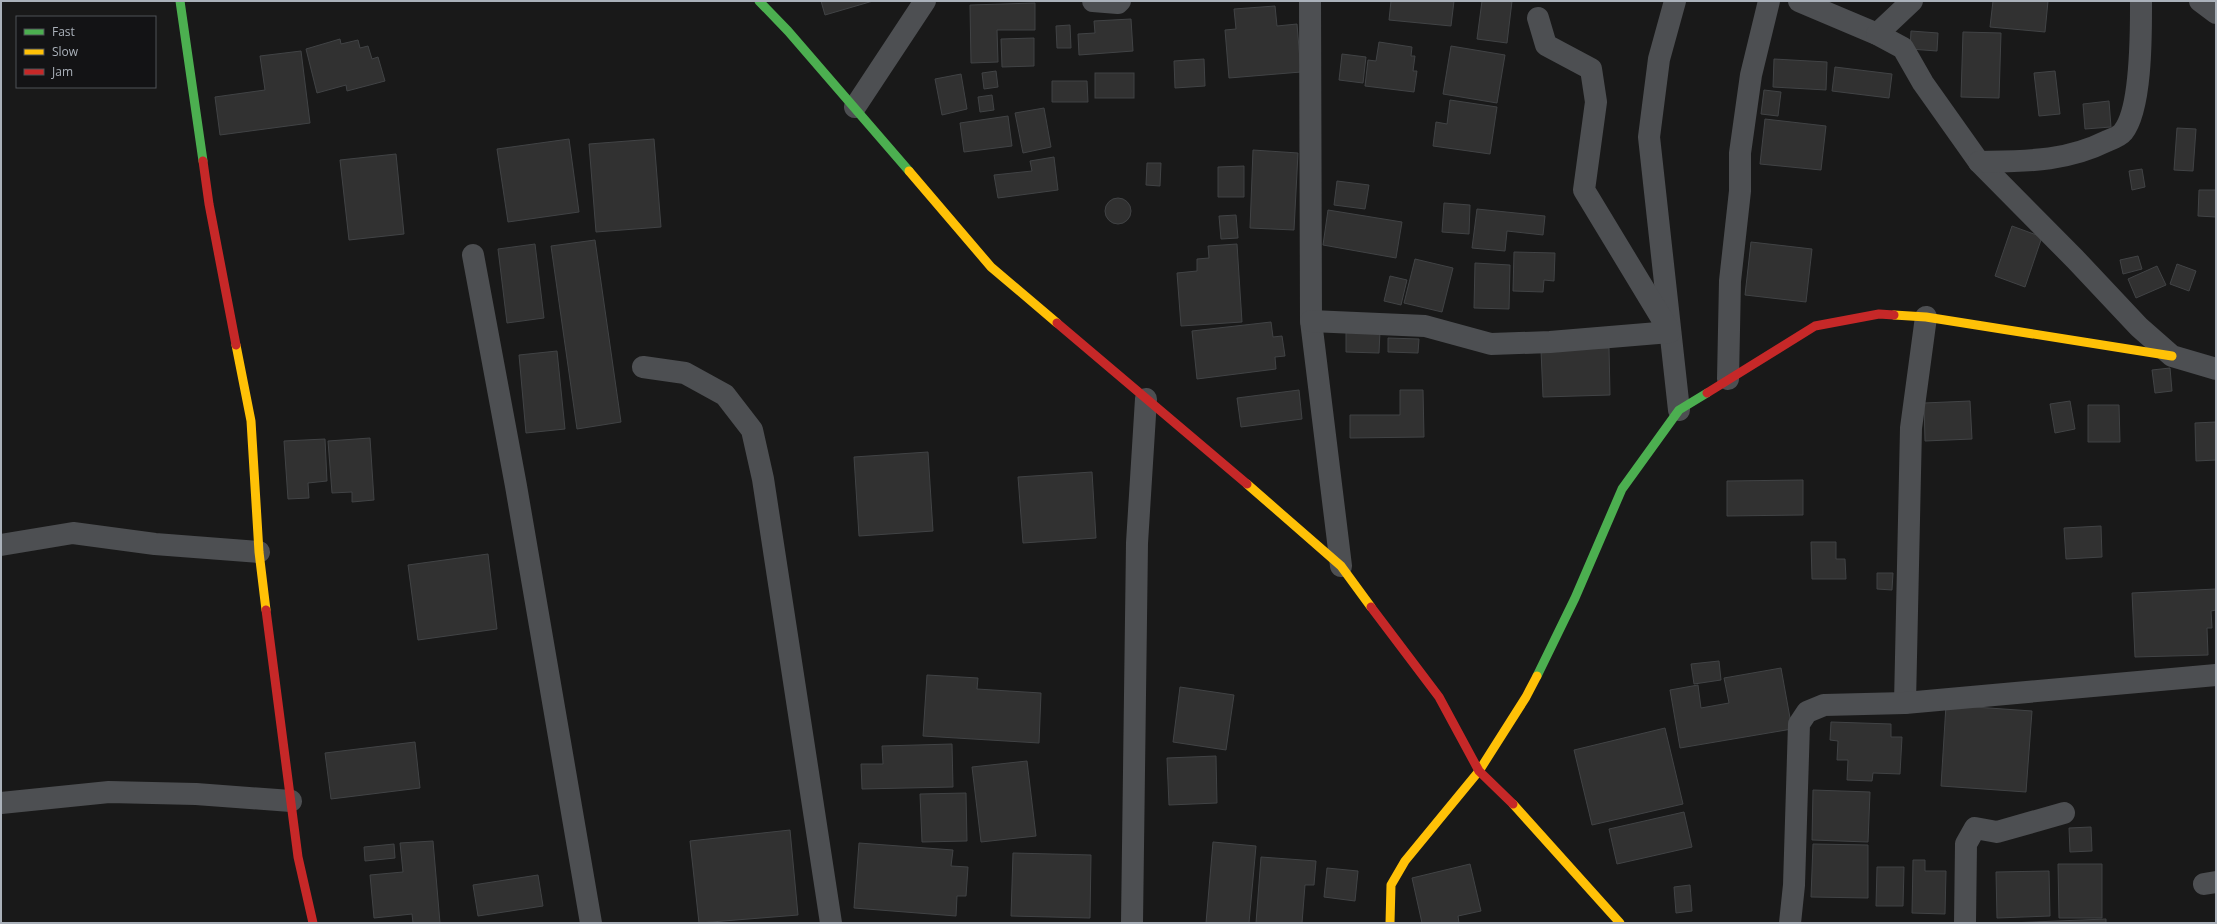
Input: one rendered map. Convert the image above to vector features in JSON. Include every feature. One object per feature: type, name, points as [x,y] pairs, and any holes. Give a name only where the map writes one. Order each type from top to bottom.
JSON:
[{"type":"street","points":[[180,1],[209,204],[251,421],[259,552],[298,858],[313,923]]},
{"type":"street","points":[[759,1],[788,31],[855,107],[991,267],[1146,399],[1182,427],[1341,566],[1439,697],[1479,771],[1525,816],[1620,923]]},
{"type":"street","points":[[855,107],[925,1]]},
{"type":"street","points":[[1093,1],[1118,3],[1120,1]]},
{"type":"street","points":[[1310,1],[1311,320],[1341,566]]},
{"type":"street","points":[[1676,1],[1659,59],[1649,137],[1679,410]]},
{"type":"street","points":[[1728,379],[1730,281],[1740,191],[1740,153],[1751,75],[1769,1]]},
{"type":"street","points":[[1799,1],[1877,34],[1903,48],[1923,83],[1979,162],[2075,259],[2138,327],[2172,356]]},
{"type":"street","points":[[1877,34],[1912,1]]},
{"type":"street","points":[[1979,162],[2050,160],[2096,147],[2122,133],[2128,124],[2140,66],[2141,1]]},
{"type":"street","points":[[2200,1],[2216,13]]},
{"type":"street","points":[[1538,18],[1546,45],[1591,69],[1596,102],[1584,190],[1670,332]]},
{"type":"street","points":[[473,255],[517,494],[591,923]]},
{"type":"street","points":[[1390,923],[1391,885],[1405,861],[1479,771],[1526,697],[1575,598],[1622,489],[1679,410],[1815,326],[1879,314],[1926,317],[2172,356],[2216,369]]},
{"type":"street","points":[[1905,703],[1912,428],[1926,317]]},
{"type":"street","points":[[1311,320],[1425,326],[1491,344],[1550,342],[1670,332]]},
{"type":"street","points":[[642,367],[685,373],[725,395],[752,430],[763,479],[831,923]]},
{"type":"street","points":[[1132,923],[1137,543],[1146,399]]},
{"type":"street","points":[[1,545],[73,533],[155,544],[259,552]]},
{"type":"street","points":[[1790,923],[1794,885],[1799,724],[1806,712],[1824,704],[1905,703],[2216,675]]},
{"type":"street","points":[[1,803],[109,792],[196,794],[291,801]]},
{"type":"street","points":[[1965,923],[1966,844],[1975,828],[1997,832],[2064,813]]},
{"type":"building","points":[[821,1],[873,1],[825,15]]},
{"type":"building","points":[[1391,1],[1454,1],[1451,26],[1389,20]]},
{"type":"building","points":[[1482,1],[1512,1],[1507,43],[1477,39]]},
{"type":"building","points":[[1993,1],[2048,1],[2045,32],[1990,27]]},
{"type":"building","points":[[1035,3],[1035,30],[997,30],[998,62],[971,63],[970,5]]},
{"type":"building","points":[[1275,6],[1277,26],[1297,24],[1301,72],[1229,78],[1225,30],[1236,29],[1234,9]]},
{"type":"building","points":[[1131,19],[1133,51],[1079,55],[1078,34],[1095,33],[1094,21]]},
{"type":"building","points":[[1070,25],[1071,48],[1057,48],[1056,26]]},
{"type":"building","points":[[1911,31],[1938,33],[1937,51],[1910,49]]},
{"type":"building","points":[[1963,32],[2001,33],[1999,98],[1961,97]]},
{"type":"building","points":[[1034,38],[1034,66],[1002,67],[1001,39]]},
{"type":"building","points":[[340,39],[341,44],[358,40],[360,48],[368,46],[372,59],[378,57],[385,81],[347,91],[346,85],[317,93],[306,49]]},
{"type":"building","points":[[1379,42],[1412,47],[1411,56],[1415,56],[1413,71],[1417,71],[1414,92],[1365,86],[1368,60],[1376,61]]},
{"type":"building","points":[[1451,46],[1505,55],[1497,103],[1443,94]]},
{"type":"building","points":[[301,51],[310,123],[220,135],[215,97],[265,90],[260,56]]},
{"type":"building","points":[[1342,54],[1366,57],[1363,83],[1339,80]]},
{"type":"building","points":[[1204,59],[1205,86],[1175,88],[1174,61]]},
{"type":"building","points":[[1774,59],[1827,62],[1826,90],[1773,87]]},
{"type":"building","points":[[1835,67],[1892,74],[1889,98],[1832,91]]},
{"type":"building","points":[[996,71],[998,87],[984,89],[982,73]]},
{"type":"building","points":[[2055,71],[2060,114],[2039,116],[2034,73]]},
{"type":"building","points":[[1095,73],[1134,73],[1134,98],[1095,98]]},
{"type":"building","points":[[961,74],[967,109],[942,115],[935,79]]},
{"type":"building","points":[[1052,81],[1087,81],[1088,102],[1052,102]]},
{"type":"building","points":[[1764,90],[1781,92],[1778,116],[1761,114]]},
{"type":"building","points":[[992,95],[994,110],[980,112],[978,97]]},
{"type":"building","points":[[1450,100],[1497,107],[1490,154],[1433,146],[1436,122],[1447,124]]},
{"type":"building","points":[[2109,101],[2111,127],[2085,129],[2083,104]]},
{"type":"building","points":[[1044,108],[1051,147],[1023,153],[1015,113]]},
{"type":"building","points":[[1008,116],[1012,146],[964,152],[960,123]]},
{"type":"building","points":[[1765,119],[1826,126],[1821,170],[1760,164]]},
{"type":"building","points":[[2177,128],[2196,129],[2193,171],[2174,170]]},
{"type":"building","points":[[569,139],[579,212],[508,222],[497,149]]},
{"type":"building","points":[[654,139],[661,227],[596,232],[589,144]]},
{"type":"building","points":[[1253,150],[1298,153],[1294,230],[1250,228]]},
{"type":"building","points":[[396,154],[404,234],[349,240],[340,160]]},
{"type":"building","points":[[1054,157],[1058,190],[998,198],[994,175],[1032,171],[1030,161]]},
{"type":"building","points":[[1147,163],[1161,163],[1160,186],[1146,185]]},
{"type":"building","points":[[1244,166],[1244,197],[1218,197],[1218,167]]},
{"type":"building","points":[[2142,169],[2145,187],[2132,190],[2129,171]]},
{"type":"building","points":[[1337,181],[1369,185],[1365,209],[1334,205]]},
{"type":"building","points":[[2199,190],[2216,190],[2216,217],[2198,216]]},
{"type":"building","points":[[1118,198],[1127,202],[1131,211],[1127,220],[1118,224],[1109,220],[1105,211],[1109,202]]},
{"type":"building","points":[[1444,203],[1470,205],[1469,234],[1442,232]]},
{"type":"building","points":[[1477,209],[1545,216],[1543,235],[1507,231],[1505,251],[1472,248]]},
{"type":"building","points":[[1328,210],[1402,222],[1396,258],[1323,245]]},
{"type":"building","points":[[1236,215],[1238,238],[1221,239],[1219,216]]},
{"type":"building","points":[[2012,226],[2042,237],[2025,287],[1995,276]]},
{"type":"building","points":[[595,240],[621,422],[577,429],[551,246]]},
{"type":"building","points":[[1751,242],[1812,249],[1806,302],[1745,295]]},
{"type":"building","points":[[535,244],[544,318],[507,323],[498,249]]},
{"type":"building","points":[[1237,244],[1242,322],[1181,326],[1177,273],[1197,271],[1197,259],[1209,258],[1208,246]]},
{"type":"building","points":[[1514,252],[1555,253],[1554,281],[1544,280],[1543,292],[1513,291]]},
{"type":"building","points":[[2138,256],[2142,269],[2123,274],[2120,260]]},
{"type":"building","points":[[1415,259],[1453,268],[1442,312],[1404,303]]},
{"type":"building","points":[[1475,263],[1510,265],[1509,309],[1474,308]]},
{"type":"building","points":[[2177,264],[2196,271],[2189,291],[2170,284]]},
{"type":"building","points":[[2157,266],[2166,285],[2136,298],[2128,279]]},
{"type":"building","points":[[1390,276],[1407,280],[1401,305],[1384,301]]},
{"type":"building","points":[[1271,322],[1273,337],[1282,336],[1285,356],[1275,357],[1276,369],[1197,379],[1192,331]]},
{"type":"building","points":[[1346,330],[1380,331],[1379,353],[1346,352]]},
{"type":"building","points":[[1388,338],[1419,339],[1418,353],[1388,352]]},
{"type":"building","points":[[1609,348],[1610,395],[1543,397],[1541,350]]},
{"type":"building","points":[[557,351],[565,429],[526,433],[519,355]]},
{"type":"building","points":[[2170,368],[2172,391],[2155,393],[2152,370]]},
{"type":"building","points":[[1299,390],[1302,419],[1241,427],[1237,398]]},
{"type":"building","points":[[1400,390],[1423,390],[1424,437],[1350,438],[1350,415],[1400,415]]},
{"type":"building","points":[[1970,401],[1972,439],[1925,441],[1924,403]]},
{"type":"building","points":[[2070,401],[2075,429],[2055,433],[2050,404]]},
{"type":"building","points":[[2088,405],[2119,405],[2120,442],[2088,442]]},
{"type":"building","points":[[2216,422],[2216,460],[2196,461],[2195,423]]},
{"type":"building","points":[[370,438],[374,500],[352,502],[352,492],[332,493],[328,441]]},
{"type":"building","points":[[325,439],[327,481],[308,483],[309,498],[288,499],[284,441]]},
{"type":"building","points":[[928,452],[933,531],[859,536],[854,457]]},
{"type":"building","points":[[1092,472],[1096,538],[1023,543],[1018,477]]},
{"type":"building","points":[[1803,480],[1803,515],[1727,516],[1727,481]]},
{"type":"building","points":[[2101,526],[2102,557],[2066,559],[2064,528]]},
{"type":"building","points":[[1811,542],[1836,542],[1836,559],[1845,559],[1846,579],[1812,579]]},
{"type":"building","points":[[488,554],[497,629],[418,640],[408,565]]},
{"type":"building","points":[[1877,573],[1893,573],[1892,590],[1877,589]]},
{"type":"building","points":[[2216,589],[2216,610],[2211,611],[2212,628],[2207,628],[2208,655],[2135,657],[2132,593]]},
{"type":"building","points":[[1719,661],[1721,680],[1694,684],[1691,664]]},
{"type":"building","points":[[1781,668],[1792,729],[1680,748],[1670,690],[1698,685],[1701,708],[1729,703],[1724,678]]},
{"type":"building","points":[[927,675],[978,678],[977,689],[1041,693],[1039,743],[923,736]]},
{"type":"building","points":[[1180,687],[1234,695],[1226,750],[1173,742]]},
{"type":"building","points":[[1946,705],[2032,711],[2026,792],[1941,786]]},
{"type":"building","points":[[1831,722],[1891,724],[1891,737],[1902,737],[1900,774],[1873,773],[1872,781],[1847,780],[1848,760],[1837,760],[1838,741],[1830,740]]},
{"type":"building","points":[[1665,728],[1683,804],[1592,825],[1574,750]]},
{"type":"building","points":[[415,742],[420,788],[331,799],[325,753]]},
{"type":"building","points":[[952,744],[953,787],[862,789],[861,764],[883,764],[882,746]]},
{"type":"building","points":[[1216,756],[1217,803],[1169,805],[1167,758]]},
{"type":"building","points":[[1027,761],[1036,836],[981,842],[972,767]]},
{"type":"building","points":[[1813,790],[1870,792],[1868,842],[1812,840]]},
{"type":"building","points":[[966,793],[967,841],[922,842],[920,794]]},
{"type":"building","points":[[1684,812],[1692,847],[1617,864],[1609,829]]},
{"type":"building","points":[[2091,827],[2092,851],[2070,852],[2069,828]]},
{"type":"building","points":[[790,830],[798,915],[699,923],[690,841]]},
{"type":"building","points":[[433,841],[440,923],[413,923],[412,914],[374,918],[370,875],[403,872],[400,843]]},
{"type":"building","points":[[1213,842],[1256,846],[1249,923],[1206,923]]},
{"type":"building","points":[[859,843],[953,850],[951,866],[968,867],[966,896],[957,896],[956,916],[854,908]]},
{"type":"building","points":[[394,844],[395,858],[365,861],[364,847]]},
{"type":"building","points":[[1813,844],[1868,845],[1868,898],[1811,897]]},
{"type":"building","points":[[1013,853],[1091,855],[1090,918],[1011,916]]},
{"type":"building","points":[[1261,857],[1316,861],[1314,885],[1305,885],[1302,923],[1256,923]]},
{"type":"building","points":[[1913,860],[1925,860],[1925,871],[1946,871],[1945,914],[1912,913]]},
{"type":"building","points":[[1470,864],[1481,911],[1458,916],[1459,923],[1422,923],[1412,878]]},
{"type":"building","points":[[2058,864],[2102,864],[2102,918],[2059,918]]},
{"type":"building","points":[[1877,867],[1904,867],[1903,906],[1876,906]]},
{"type":"building","points":[[1327,868],[1358,871],[1355,901],[1324,897]]},
{"type":"building","points":[[2049,871],[2050,916],[1997,918],[1996,872]]},
{"type":"building","points":[[538,875],[543,906],[478,916],[473,885]]},
{"type":"building","points":[[1690,885],[1692,911],[1676,913],[1674,887]]},
{"type":"building","points":[[2106,919],[2106,923],[2009,923]]},
{"type":"traffic: fast","points":[[180,1],[203,161]]},
{"type":"traffic: fast","points":[[759,1],[788,31],[909,171]]},
{"type":"traffic: fast","points":[[1537,676],[1575,598],[1622,489],[1679,410],[1707,393]]},
{"type":"traffic: slow","points":[[909,171],[991,267],[1057,323]]},
{"type":"traffic: slow","points":[[1894,315],[1926,317],[2172,356]]},
{"type":"traffic: slow","points":[[236,345],[251,421],[259,552],[266,610]]},
{"type":"traffic: slow","points":[[1247,484],[1341,566],[1371,607]]},
{"type":"traffic: slow","points":[[1390,923],[1391,885],[1405,861],[1479,771],[1526,697],[1537,676]]},
{"type":"traffic: slow","points":[[1513,804],[1620,923]]},
{"type":"traffic: jam","points":[[203,161],[209,204],[236,345]]},
{"type":"traffic: jam","points":[[1707,393],[1815,326],[1879,314],[1894,315]]},
{"type":"traffic: jam","points":[[1057,323],[1247,484]]},
{"type":"traffic: jam","points":[[1371,607],[1439,697],[1479,771],[1513,804]]},
{"type":"traffic: jam","points":[[266,610],[298,857],[313,923]]}]
